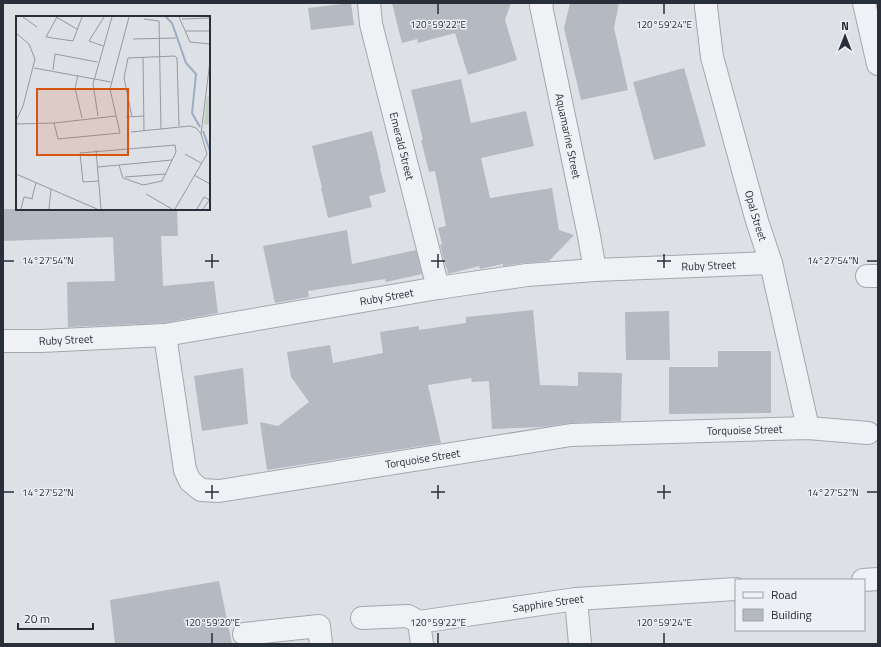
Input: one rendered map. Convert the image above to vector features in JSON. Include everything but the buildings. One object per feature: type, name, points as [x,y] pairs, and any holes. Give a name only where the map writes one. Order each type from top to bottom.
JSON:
[{"type":"street","name":"Emerald Street","points":[[369,3],[371,24],[438,288]]},
{"type":"street","name":"Aquamarine Street","points":[[542,3],[541,6],[596,270]]},
{"type":"street","name":"Opal Street","points":[[706,3],[712,57],[757,221],[771,263],[808,428]]},
{"type":"street","points":[[864,3],[878,64]]},
{"type":"street","name":"Ruby Street","points":[[3,341],[41,341],[165,335],[438,288],[527,275],[596,270],[771,263]]},
{"type":"street","name":"Torquoise Street","points":[[165,335],[185,470],[190,481],[201,490],[219,491],[571,435],[808,428],[868,433]]},
{"type":"street","points":[[865,580],[878,579]]},
{"type":"street","name":"Sapphire Street","points":[[362,618],[408,616],[419,622],[576,600],[735,589]]},
{"type":"street","points":[[576,600],[580,644]]},
{"type":"street","points":[[419,622],[422,644]]},
{"type":"street","points":[[244,634],[319,626],[321,644]]}]
